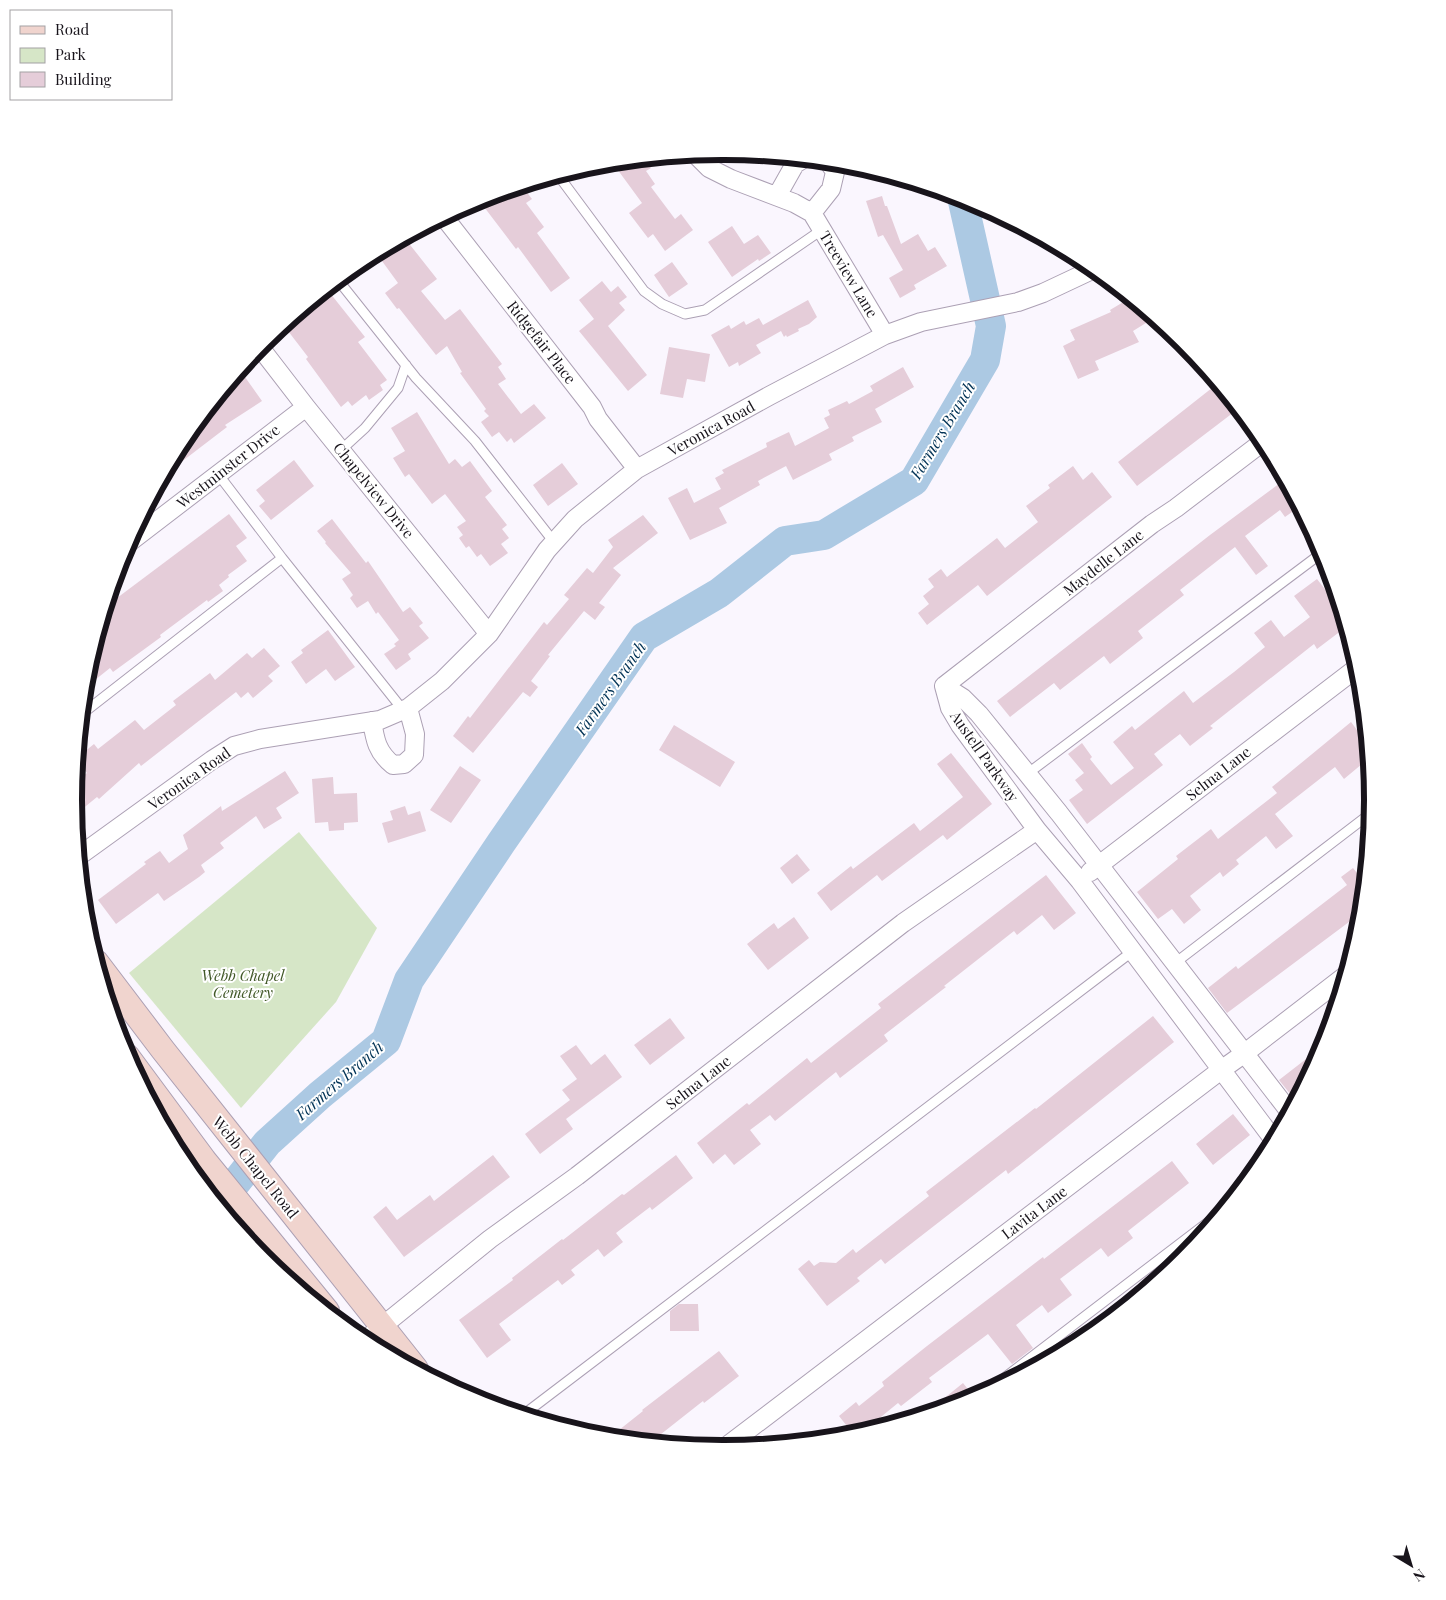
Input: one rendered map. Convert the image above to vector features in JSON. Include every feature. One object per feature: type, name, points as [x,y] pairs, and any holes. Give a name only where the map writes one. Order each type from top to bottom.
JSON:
[{"type":"main road","name":"Webb Chapel Road","points":[[114,997],[163,1050],[278,1194],[373,1333],[389,1347]]},
{"type":"main road","points":[[154,1092],[204,1160],[308,1288]]},
{"type":"street","name":"Treeview Lane","points":[[702,161],[709,168],[731,179],[794,203],[812,213],[885,335]]},
{"type":"street","points":[[776,196],[795,164]]},
{"type":"street","name":"Treeview Lane","points":[[812,213],[831,189],[835,172],[833,170]]},
{"type":"street","name":"Ridgefair Place","points":[[448,222],[592,407],[598,419],[637,469]]},
{"type":"street","name":"Veronica Road","points":[[85,852],[234,746],[260,739],[380,720],[405,709],[442,682],[488,634],[554,542],[575,519],[637,469],[885,335],[921,322],[1004,305],[1043,293],[1086,272]]},
{"type":"street","name":"Chapelview Drive","points":[[265,352],[306,407],[488,634]]},
{"type":"street","name":"Westminster Drive","points":[[141,533],[306,407]]},
{"type":"street","name":"Maydelle Lane","points":[[944,686],[1152,524],[1258,447]]},
{"type":"street","name":"Selma Lane","points":[[1080,881],[1351,673]]},
{"type":"street","name":"Austell Parkway","points":[[944,686],[963,698],[979,714],[1099,865],[1285,1106]]},
{"type":"street","name":"Austell Parkway","points":[[944,686],[950,708],[960,725],[1037,830],[1080,881],[1269,1134]]},
{"type":"street","points":[[372,721],[375,741],[384,757],[393,765],[404,764],[414,755],[415,734],[405,709]]},
{"type":"street","name":"Selma Lane","points":[[373,1333],[490,1239],[577,1176],[903,923],[1037,830]]},
{"type":"street","name":"Lavita Lane","points":[[735,1440],[1337,982]]},
{"type":"lane","points":[[562,180],[644,291],[662,304],[685,314],[705,310],[822,229]]},
{"type":"lane","points":[[342,285],[416,378],[475,441],[554,542]]},
{"type":"lane","points":[[341,450],[365,428],[398,388],[406,365]]},
{"type":"lane","points":[[218,474],[282,558],[405,709]]},
{"type":"lane","points":[[1027,774],[1316,557]]},
{"type":"lane","points":[[89,708],[282,558]]},
{"type":"lane","points":[[1175,963],[1363,819]]},
{"type":"lane","points":[[529,1411],[1133,952]]},
{"type":"lane","points":[[1016,1369],[1197,1231]]},
{"type":"green space","name":"Webb Chapel Cemetery","points":[[299,832],[377,928],[336,1002],[241,1108],[129,973]]},
{"type":"building","points":[[648,164],[651,168],[646,171],[655,184],[651,187],[675,219],[681,214],[693,230],[665,251],[653,234],[648,238],[629,213],[642,203],[617,169]]},
{"type":"building","points":[[525,190],[532,199],[526,203],[544,227],[537,233],[570,278],[551,292],[518,247],[516,249],[483,206]]},
{"type":"building","points":[[882,196],[901,244],[918,234],[928,251],[935,247],[947,266],[914,285],[916,289],[900,298],[889,278],[903,270],[883,235],[878,237],[866,201]]},
{"type":"building","points":[[732,226],[744,244],[758,235],[771,253],[759,261],[758,259],[732,277],[708,242]]},
{"type":"building","points":[[408,242],[437,279],[421,291],[445,320],[460,309],[502,364],[498,367],[506,379],[498,384],[521,414],[534,404],[546,418],[514,443],[511,438],[507,442],[499,432],[492,437],[481,422],[489,416],[484,411],[486,409],[460,373],[462,372],[447,346],[436,355],[385,293],[398,283],[382,261]]},
{"type":"building","points":[[672,262],[688,284],[669,297],[654,275]]},
{"type":"building","points":[[602,281],[611,292],[618,286],[627,297],[619,303],[625,310],[608,326],[647,375],[628,391],[579,331],[594,319],[579,300]]},
{"type":"building","points":[[331,294],[365,337],[358,342],[387,380],[380,385],[383,390],[369,400],[366,395],[352,406],[348,401],[341,407],[306,359],[308,357],[288,330]]},
{"type":"building","points":[[808,300],[817,317],[809,324],[787,337],[786,335],[784,337],[781,331],[756,345],[761,353],[739,366],[738,362],[729,367],[711,335],[729,325],[731,329],[744,321],[746,325],[759,318],[763,325]]},
{"type":"building","points":[[1124,301],[1149,321],[1133,331],[1139,342],[1095,361],[1099,370],[1078,379],[1063,346],[1075,340],[1070,330],[1111,312],[1110,310]]},
{"type":"building","points":[[669,347],[710,354],[705,382],[687,379],[683,398],[660,394]]},
{"type":"building","points":[[903,367],[914,387],[875,409],[882,422],[852,437],[854,441],[829,454],[832,460],[793,480],[786,466],[758,481],[760,485],[719,508],[727,523],[690,540],[668,498],[687,488],[694,503],[721,489],[715,478],[724,473],[722,470],[767,447],[766,443],[789,432],[795,446],[829,428],[824,418],[830,415],[828,410],[847,401],[849,404],[873,391],[870,386]]},
{"type":"building","points":[[244,375],[262,401],[225,425],[227,427],[177,465],[215,410]]},
{"type":"building","points":[[1213,387],[1233,413],[1137,486],[1118,462]]},
{"type":"building","points":[[417,412],[449,464],[455,459],[462,467],[470,461],[492,491],[485,497],[507,525],[502,529],[509,538],[501,544],[508,553],[490,566],[481,554],[477,557],[469,546],[466,548],[459,538],[463,535],[457,527],[466,521],[445,494],[432,504],[409,474],[405,477],[393,458],[405,451],[391,428]]},
{"type":"building","points":[[294,460],[314,486],[271,520],[259,506],[265,501],[256,490]]},
{"type":"building","points":[[562,463],[578,484],[548,506],[533,485]]},
{"type":"building","points":[[1073,466],[1083,480],[1092,472],[1112,497],[987,596],[978,585],[927,625],[918,613],[929,604],[923,596],[934,587],[928,579],[941,569],[947,577],[997,538],[1005,548],[1038,522],[1026,506],[1050,488],[1048,485]]},
{"type":"building","points":[[1280,483],[1294,511],[1285,517],[1280,510],[1245,536],[1268,566],[1256,575],[1235,547],[1180,590],[1184,595],[1138,631],[1143,638],[1110,664],[1104,656],[1060,690],[1054,683],[1010,717],[997,701],[1210,535]]},
{"type":"building","points":[[229,514],[247,538],[236,546],[247,561],[228,575],[229,577],[219,585],[223,591],[208,602],[207,600],[113,672],[110,668],[94,681],[104,634],[111,612],[113,610],[114,600]]},
{"type":"building","points":[[643,515],[658,533],[613,568],[621,575],[599,603],[605,607],[595,620],[584,611],[548,655],[550,656],[531,681],[538,687],[530,697],[523,692],[473,753],[453,736],[468,716],[470,718],[544,622],[547,625],[569,599],[564,595],[587,568],[593,573],[613,547],[608,540]]},
{"type":"building","points":[[332,519],[366,563],[368,561],[403,612],[410,607],[423,623],[419,626],[429,638],[408,654],[411,659],[396,670],[384,654],[396,646],[394,644],[399,640],[378,612],[376,614],[368,601],[357,608],[350,598],[353,595],[342,579],[351,573],[317,531]]},
{"type":"building","points":[[1317,579],[1331,597],[1341,631],[1317,649],[1314,644],[1210,726],[1213,728],[1190,746],[1180,734],[1154,754],[1163,765],[1087,824],[1069,800],[1083,790],[1075,780],[1084,773],[1068,754],[1082,743],[1092,757],[1090,759],[1111,785],[1134,768],[1113,742],[1132,726],[1135,730],[1184,691],[1193,703],[1234,672],[1265,647],[1254,633],[1271,620],[1284,637],[1310,617],[1294,596]]},
{"type":"building","points":[[328,630],[355,667],[335,681],[326,669],[306,684],[291,662],[303,653],[301,650]]},
{"type":"building","points":[[264,648],[280,666],[268,676],[273,681],[253,698],[248,692],[241,698],[236,692],[141,766],[139,763],[99,799],[97,797],[82,809],[83,776],[87,773],[84,768],[85,752],[94,744],[98,749],[135,720],[144,730],[176,705],[173,701],[210,673],[215,680],[247,653],[252,658]]},
{"type":"building","points":[[1351,722],[1360,734],[1362,764],[1344,779],[1335,767],[1275,814],[1293,836],[1276,849],[1266,836],[1236,860],[1239,864],[1223,877],[1220,872],[1190,896],[1201,910],[1184,924],[1172,909],[1158,919],[1137,892],[1178,859],[1176,856],[1211,829],[1218,839],[1277,793],[1272,787]]},
{"type":"building","points":[[674,725],[735,762],[720,787],[659,750]]},
{"type":"building","points":[[951,753],[992,804],[947,840],[943,835],[882,881],[877,875],[831,911],[817,893],[851,866],[853,869],[914,823],[920,831],[963,797],[937,764]]},
{"type":"building","points":[[460,766],[481,780],[451,823],[430,810]]},
{"type":"building","points":[[285,771],[299,793],[276,808],[282,818],[264,829],[256,816],[220,843],[224,848],[201,865],[205,872],[199,877],[164,901],[158,893],[116,924],[98,900],[146,864],[144,862],[160,851],[169,863],[188,849],[183,835],[221,806],[222,811]]},
{"type":"building","points":[[333,777],[334,794],[357,793],[358,822],[344,823],[344,830],[329,831],[328,822],[315,823],[312,779]]},
{"type":"building","points":[[405,806],[408,815],[420,811],[426,831],[388,843],[382,823],[393,820],[390,811]]},
{"type":"building","points":[[797,854],[810,870],[792,884],[780,868]]},
{"type":"building","points":[[1353,868],[1359,875],[1352,920],[1227,1013],[1208,988],[1236,966],[1238,969],[1347,885],[1341,877]]},
{"type":"building","points":[[1046,875],[1076,913],[1054,930],[1042,915],[1017,935],[1014,931],[884,1035],[888,1041],[840,1078],[836,1072],[775,1121],[770,1115],[750,1130],[761,1144],[734,1165],[725,1154],[713,1164],[697,1143],[747,1103],[749,1105],[807,1058],[811,1063],[881,1008],[878,1004]]},
{"type":"building","points":[[794,917],[809,938],[768,970],[747,944],[774,923],[778,929]]},
{"type":"building","points":[[1153,1016],[1174,1042],[1008,1174],[1006,1170],[885,1264],[881,1259],[857,1278],[860,1281],[827,1306],[798,1269],[809,1260],[814,1266],[820,1262],[836,1263],[853,1249],[856,1253],[929,1196],[926,1192],[1036,1109]]},
{"type":"building","points":[[670,1018],[685,1038],[650,1065],[634,1045]]},
{"type":"building","points":[[576,1045],[591,1065],[605,1054],[622,1077],[566,1119],[573,1129],[540,1154],[525,1134],[570,1100],[562,1090],[577,1079],[560,1056]]},
{"type":"building","points":[[1310,1056],[1291,1095],[1279,1080]]},
{"type":"building","points":[[1233,1114],[1250,1135],[1213,1165],[1196,1144]]},
{"type":"building","points":[[493,1155],[510,1177],[404,1257],[373,1217],[386,1206],[397,1220],[430,1195],[434,1201]]},
{"type":"building","points":[[676,1155],[693,1178],[652,1210],[650,1207],[616,1233],[623,1242],[604,1257],[598,1249],[571,1270],[575,1275],[562,1285],[558,1280],[499,1324],[511,1340],[487,1358],[459,1320],[513,1280],[512,1278],[562,1239]]},
{"type":"building","points":[[1172,1161],[1189,1183],[1128,1231],[1133,1238],[1108,1257],[1101,1248],[1060,1279],[1072,1295],[1048,1313],[1042,1305],[1016,1325],[1033,1348],[1012,1364],[988,1334],[929,1378],[932,1382],[901,1406],[898,1403],[874,1422],[848,1428],[839,1416],[856,1402],[859,1406],[884,1386],[882,1382],[927,1346],[1043,1257],[1044,1259]]},
{"type":"building","points":[[679,1304],[698,1304],[699,1331],[670,1331],[670,1311]]},
{"type":"building","points":[[719,1351],[739,1376],[704,1403],[703,1401],[658,1437],[617,1431]]},
{"type":"building","points":[[963,1383],[970,1391],[968,1392],[937,1404]]},
{"type":"waterway","name":"Farmers Branch","points":[[223,1199],[267,1143],[320,1095],[386,1041],[409,980],[501,843],[644,637],[719,593],[785,541],[824,535],[914,481],[985,360],[991,326],[964,207]]}]
